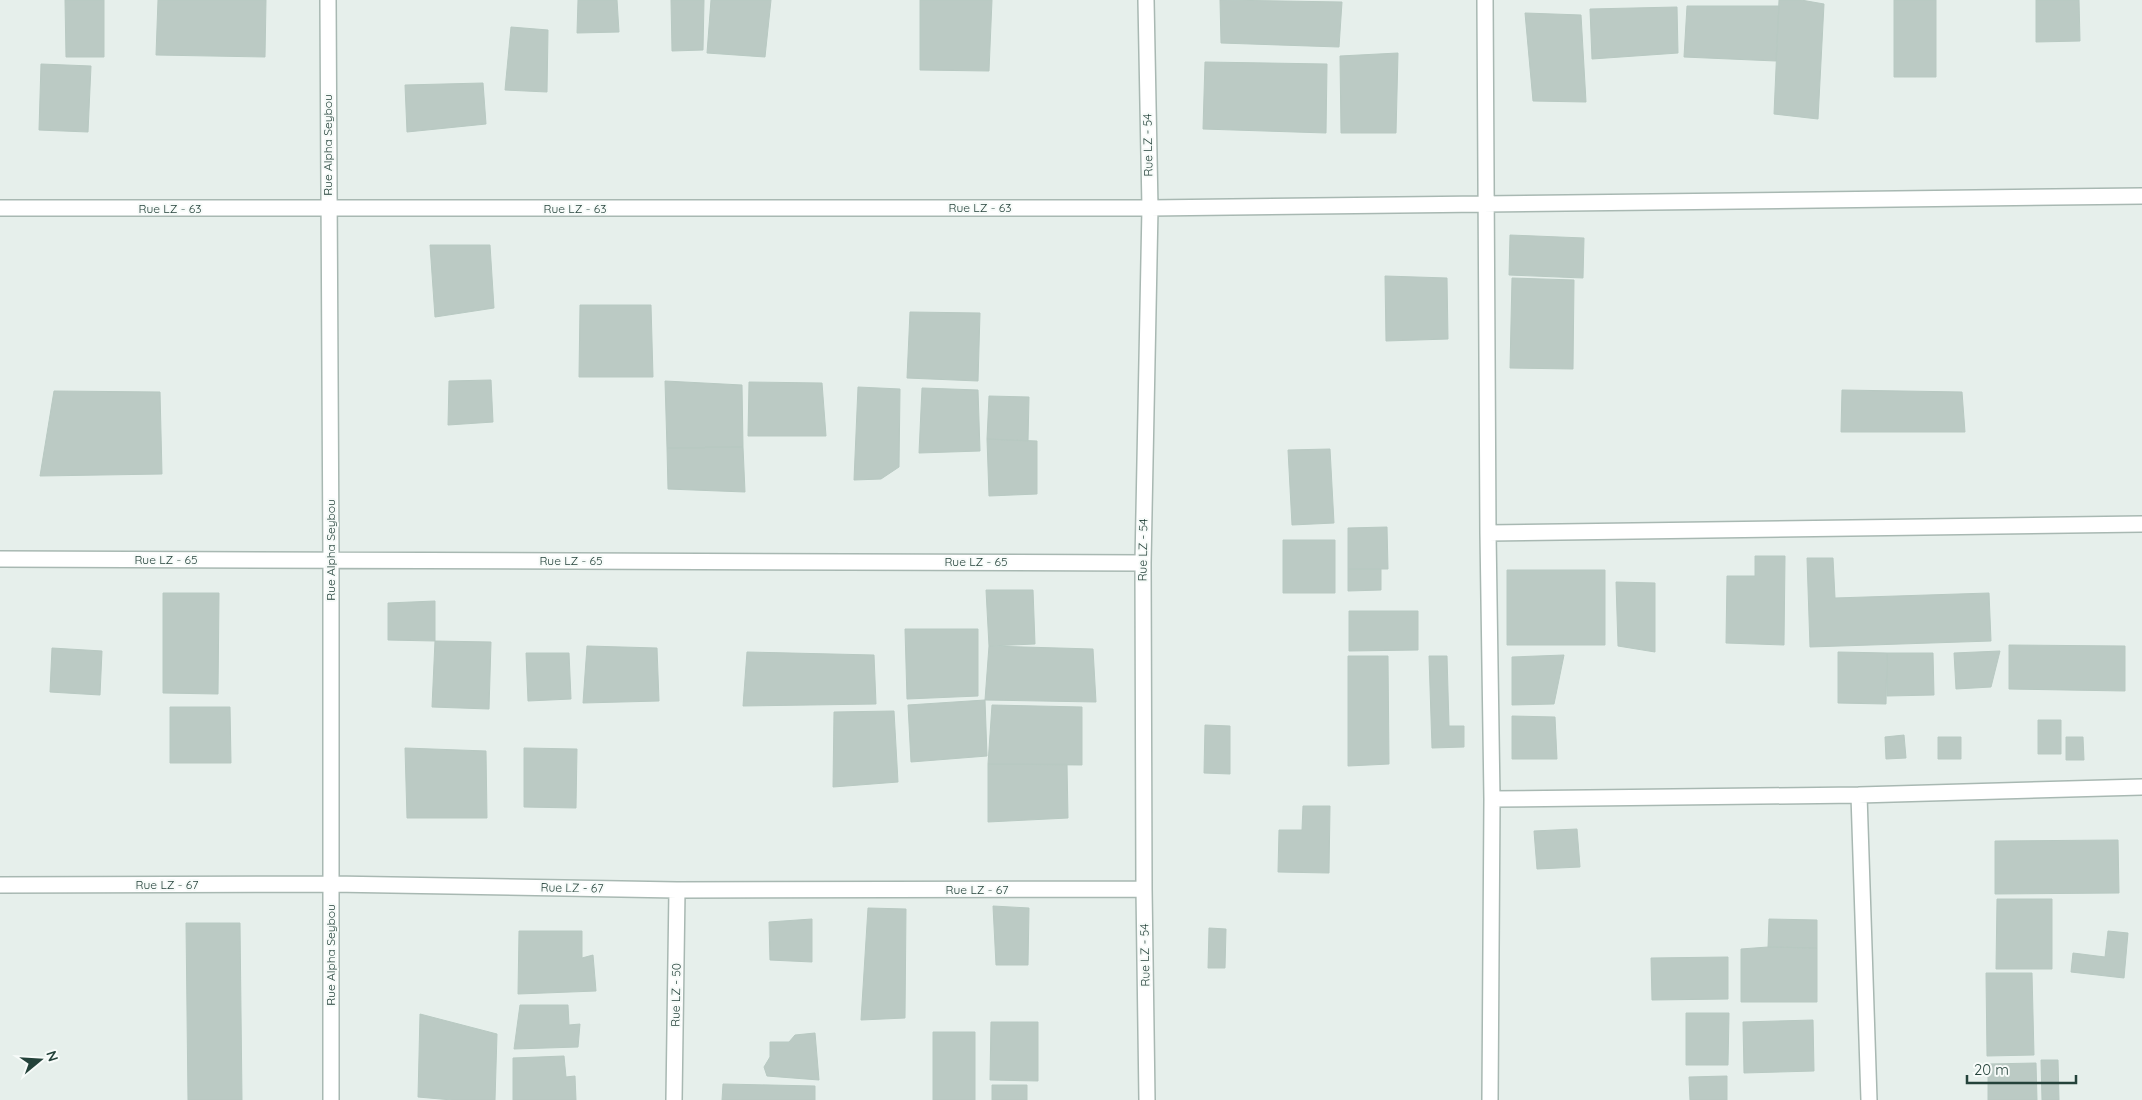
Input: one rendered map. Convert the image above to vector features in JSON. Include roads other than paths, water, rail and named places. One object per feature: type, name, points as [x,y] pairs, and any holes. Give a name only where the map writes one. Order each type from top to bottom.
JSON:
[{"type":"street","name":"Rue Alpha Seybou","points":[[328,0],[332,884],[331,1100]]},
{"type":"street","name":"Rue LZ - 54","points":[[1146,0],[1150,208],[1143,563],[1147,1100]]},
{"type":"street","points":[[1485,0],[1488,533],[1492,799],[1490,1100]]},
{"type":"street","name":"Rue LZ - 63","points":[[0,208],[1150,208],[2142,196]]},
{"type":"street","points":[[1488,533],[2142,524]]},
{"type":"street","name":"Rue LZ - 65","points":[[0,559],[1143,563]]},
{"type":"street","points":[[1492,799],[1859,795],[2142,787]]},
{"type":"street","points":[[1859,795],[1868,1100]]},
{"type":"street","name":"Rue LZ - 67","points":[[0,885],[332,884],[677,890],[1144,889]]},
{"type":"street","name":"Rue LZ - 50","points":[[674,1100],[677,890]]}]
